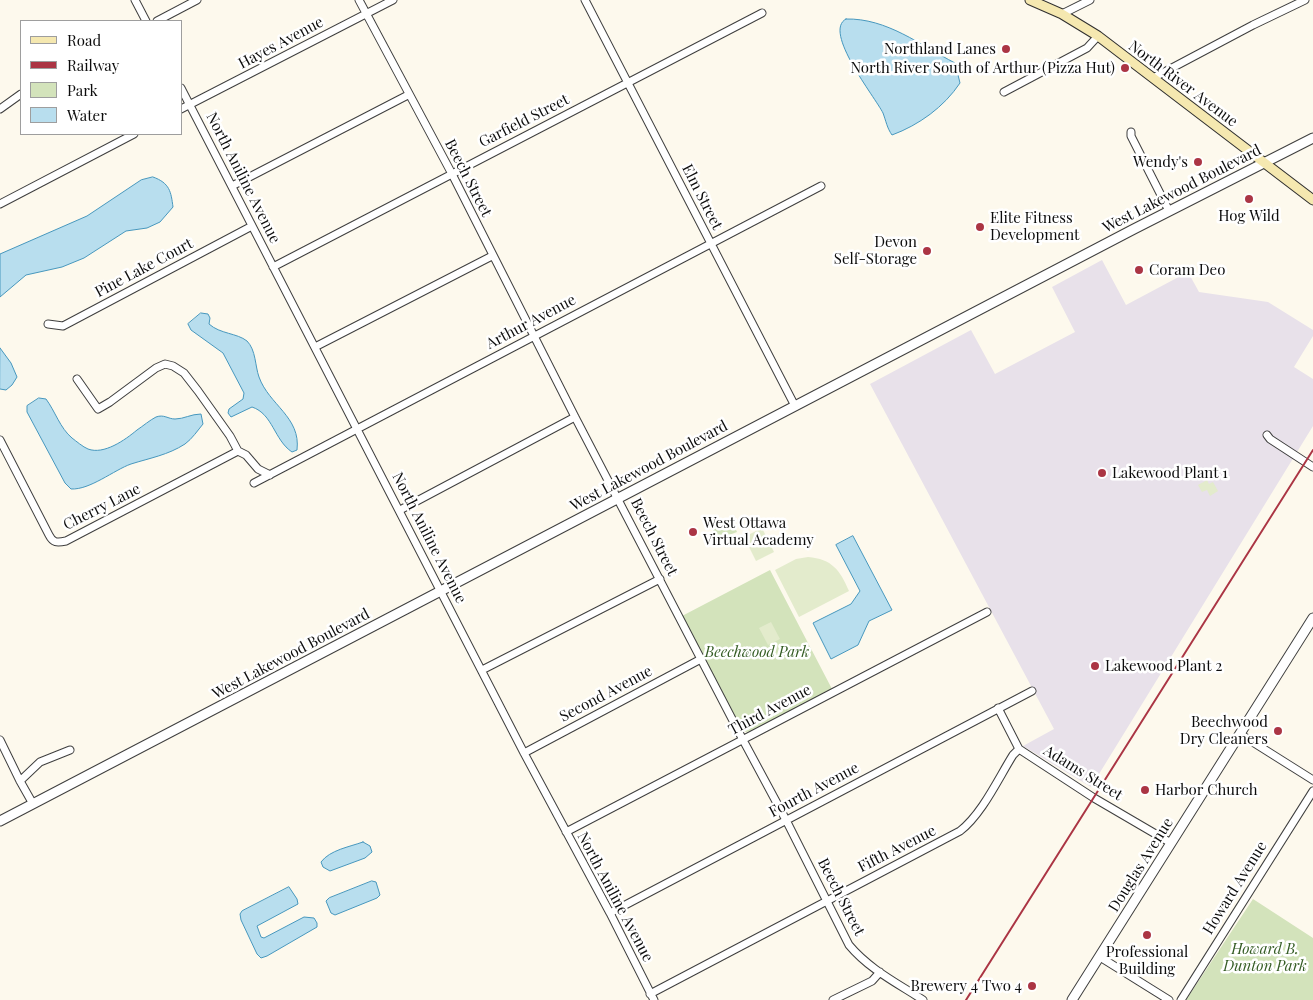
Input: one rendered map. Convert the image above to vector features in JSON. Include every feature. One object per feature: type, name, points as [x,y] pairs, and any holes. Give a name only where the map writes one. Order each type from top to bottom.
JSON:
[{"type":"main road","name":"North River Avenue","points":[[1030,0],[1062,14],[1098,36],[1313,200]]},
{"type":"street","points":[[134,0],[145,20]]},
{"type":"street","points":[[159,20],[197,0]]},
{"type":"street","name":"Beech Street","points":[[359,0],[408,95],[452,174],[492,256],[850,945],[859,957],[923,1000]]},
{"type":"street","name":"Hayes Avenue","points":[[182,109],[393,0]]},
{"type":"street","name":"Elm Street","points":[[584,0],[795,406]]},
{"type":"street","points":[[1062,14],[1090,0]]},
{"type":"street","points":[[1153,78],[1305,0]]},
{"type":"street","name":"Garfield Street","points":[[273,267],[762,12]]},
{"type":"street","points":[[1004,92],[1087,48],[1098,36]]},
{"type":"street","name":"North Aniline Avenue","points":[[182,90],[652,997]]},
{"type":"street","points":[[0,109],[20,95]]},
{"type":"street","points":[[232,186],[408,95]]},
{"type":"street","points":[[1130,132],[1169,211]]},
{"type":"street","points":[[0,204],[132,135]]},
{"type":"street","name":"West Lakewood Boulevard","points":[[0,821],[1263,162],[1313,138]]},
{"type":"street","name":"Arthur Avenue","points":[[254,483],[821,186]]},
{"type":"street","name":"Pine Lake Court","points":[[48,324],[63,326],[252,226]]},
{"type":"street","points":[[315,347],[492,256]]},
{"type":"street","points":[[78,379],[98,409],[156,368],[165,364],[173,366],[184,373],[225,428],[238,451],[246,455],[258,469],[270,475]]},
{"type":"street","points":[[400,510],[576,417]]},
{"type":"street","points":[[1267,435],[1270,439],[1313,467]]},
{"type":"street","name":"Cherry Lane","points":[[0,440],[49,535],[52,540],[58,543],[66,541],[238,451]]},
{"type":"street","points":[[482,670],[660,579]]},
{"type":"street","name":"Third Avenue","points":[[566,832],[987,612]]},
{"type":"street","name":"Douglas Avenue","points":[[1072,1000],[1313,618]]},
{"type":"street","name":"Second Avenue","points":[[524,753],[701,659]]},
{"type":"street","name":"Fourth Avenue","points":[[610,913],[1032,691]]},
{"type":"street","name":"Adams Street","points":[[998,708],[1019,749],[1094,798],[1171,843]]},
{"type":"street","points":[[1240,734],[1313,780]]},
{"type":"street","points":[[0,740],[33,804]]},
{"type":"street","name":"Fifth Avenue","points":[[652,997],[826,901],[953,836],[966,826],[979,810],[1013,755],[1019,749]]},
{"type":"street","points":[[20,781],[40,762],[70,750]]},
{"type":"street","name":"Howard Avenue","points":[[1181,1000],[1313,791]]},
{"type":"street","points":[[1100,957],[1169,1000]]},
{"type":"street","points":[[833,1000],[872,981],[880,972]]},
{"type":"shaded area","points":[[1102,260],[1126,305],[1188,272],[1199,292],[1268,302],[1313,330],[1313,336],[1294,367],[1313,379],[1313,426],[1091,787],[1023,746],[1054,729],[870,384],[971,330],[995,374],[1075,332],[1052,287]]},
{"type":"green space","points":[[1207,480],[1209,484],[1213,482],[1218,491],[1210,496],[1207,490],[1202,492],[1198,485]]},
{"type":"green space","points":[[731,519],[737,532],[718,539],[716,538],[712,528]]},
{"type":"green space","points":[[762,528],[774,552],[756,561],[744,537]]},
{"type":"green space","points":[[808,557],[823,560],[834,567],[849,591],[799,617],[775,570],[796,559]]},
{"type":"green space","name":"Beechwood Park","points":[[770,570],[832,689],[746,732],[741,730],[682,616]]},
{"type":"green space","points":[[771,622],[780,639],[768,645],[759,628]]},
{"type":"green space","name":"Howard B. Dunton Park","points":[[1253,899],[1313,938],[1313,1000],[1186,1000]]},
{"type":"water","points":[[846,19],[875,23],[916,41],[955,63],[960,83],[954,92],[930,114],[912,126],[892,135],[883,113],[845,50],[840,26]]},
{"type":"water","points":[[153,177],[163,182],[169,189],[173,207],[160,222],[147,228],[126,231],[84,258],[62,267],[26,275],[0,297],[0,254],[87,216],[141,180]]},
{"type":"water","points":[[201,313],[208,314],[210,318],[209,324],[213,327],[243,338],[250,345],[254,353],[259,377],[264,387],[294,429],[297,439],[297,450],[292,452],[286,447],[265,415],[259,410],[252,407],[231,417],[228,413],[229,409],[243,399],[244,393],[223,353],[191,330],[188,324]]},
{"type":"water","points":[[0,348],[11,363],[17,377],[6,390],[0,389]]},
{"type":"water","points":[[39,398],[46,399],[64,429],[72,438],[86,448],[94,450],[114,446],[159,416],[175,419],[201,414],[203,424],[190,440],[179,448],[131,464],[94,483],[71,489],[65,483],[27,412],[27,406]]},
{"type":"water","points":[[853,536],[892,610],[869,621],[858,645],[831,659],[813,623],[851,604],[860,591],[836,545]]},
{"type":"water","points":[[363,842],[370,846],[372,852],[365,858],[330,871],[323,867],[321,862],[329,855],[340,849]]},
{"type":"water","points":[[372,881],[376,882],[380,895],[377,898],[335,915],[331,913],[326,901],[329,898]]},
{"type":"water","points":[[289,887],[298,904],[257,926],[261,937],[264,938],[304,917],[314,918],[317,927],[261,958],[257,954],[240,914],[242,911]]},
{"type":"railway","points":[[966,1000],[1313,450]]},
{"type":"place","name":"Northland Lanes","points":[[1006,49]]},
{"type":"place","name":"North River South of Arthur (Pizza Hut)","points":[[1125,68]]},
{"type":"place","name":"Wendy's","points":[[1198,162]]},
{"type":"place","name":"Hog Wild","points":[[1249,199]]},
{"type":"place","name":"Elite Fitness Development","points":[[980,227]]},
{"type":"place","name":"Devon Self-Storage","points":[[927,251]]},
{"type":"place","name":"Coram Deo","points":[[1139,270]]},
{"type":"place","name":"Lakewood Plant 1","points":[[1102,473]]},
{"type":"place","name":"West Ottawa Virtual Academy","points":[[693,532]]},
{"type":"place","name":"Lakewood Plant 2","points":[[1095,666]]},
{"type":"place","name":"Beechwood Dry Cleaners","points":[[1278,731]]},
{"type":"place","name":"Harbor Church","points":[[1145,790]]},
{"type":"place","name":"Professional Building","points":[[1147,935]]},
{"type":"place","name":"Brewery 4 Two 4","points":[[1032,986]]}]
